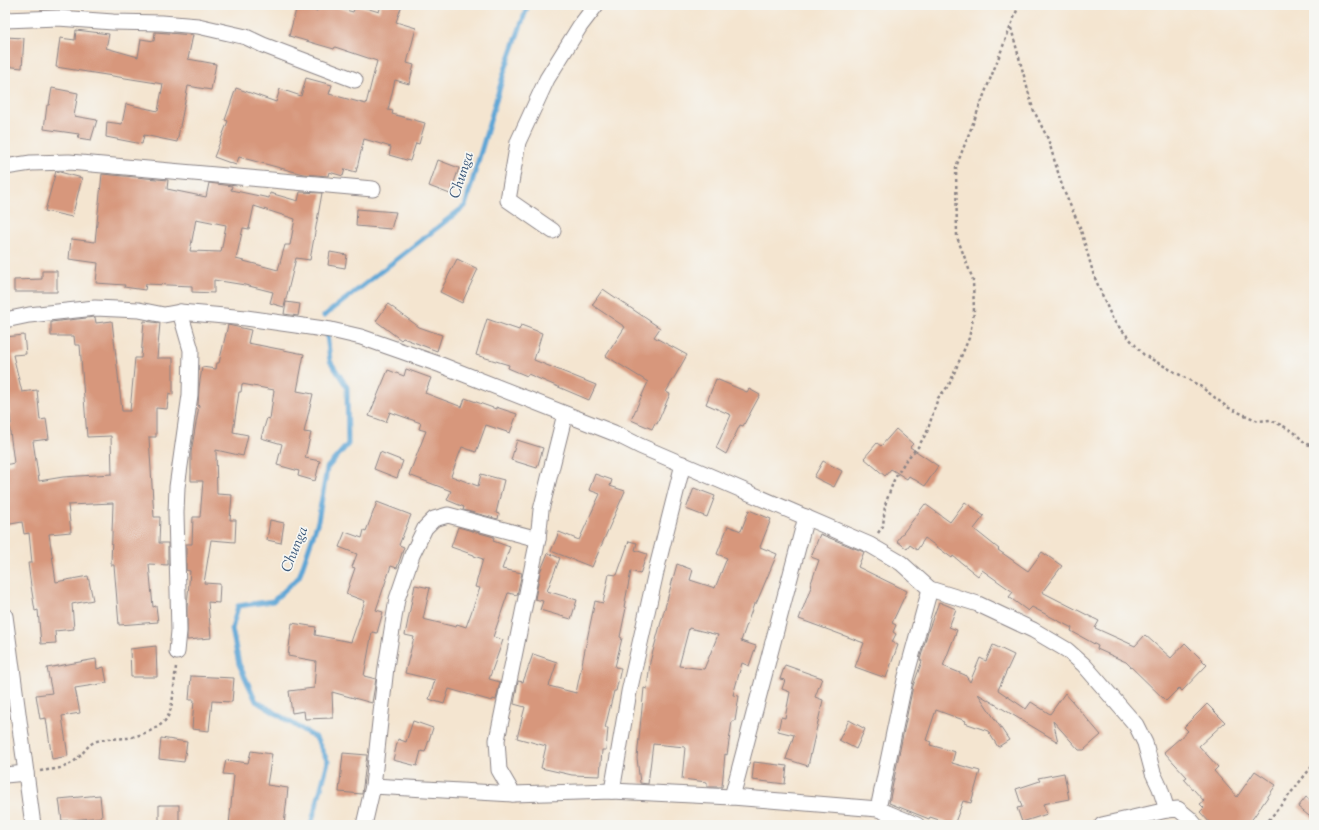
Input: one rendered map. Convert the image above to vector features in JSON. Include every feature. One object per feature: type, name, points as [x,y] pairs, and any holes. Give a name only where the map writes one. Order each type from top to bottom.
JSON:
[{"type":"street","points":[[553,231],[508,200],[518,142],[547,79],[580,26],[596,5]]},
{"type":"street","points":[[5,20],[59,12],[107,22],[162,22],[198,26],[221,30],[246,37],[263,45],[355,80]]},
{"type":"street","points":[[5,167],[31,163],[69,162],[373,189]]},
{"type":"street","points":[[5,320],[29,315],[95,308],[139,310],[164,315],[180,312],[262,320],[331,330],[361,337],[441,365],[614,433],[640,446],[870,545],[900,563],[930,589],[978,604],[1033,630],[1067,650],[1084,665],[1136,725],[1141,734],[1153,773],[1168,810]]},
{"type":"street","points":[[177,652],[179,631],[176,513],[177,487],[190,394],[191,350],[180,312]]},
{"type":"street","points":[[514,794],[499,770],[497,740],[538,539],[541,510],[565,414]]},
{"type":"street","points":[[612,791],[631,685],[658,563],[683,464]]},
{"type":"street","points":[[364,825],[373,786],[386,667],[397,599],[412,555],[425,528],[434,519],[448,515],[538,539]]},
{"type":"street","points":[[732,797],[806,517]]},
{"type":"street","points":[[878,809],[905,680],[930,589]]},
{"type":"street","points":[[5,616],[33,825]]},
{"type":"street","points":[[5,776],[26,773]]},
{"type":"street","points":[[373,786],[514,794],[612,791],[732,797],[878,809],[917,825]]},
{"type":"street","points":[[1102,825],[1126,822],[1168,810],[1178,810],[1189,818],[1195,825]]},
{"type":"path","points":[[870,545],[883,526],[885,505],[894,480],[906,460],[918,447],[927,432],[938,398],[948,385],[969,338],[974,313],[973,280],[957,237],[956,167],[1019,5]]},
{"type":"path","points":[[1011,27],[1033,109],[1048,140],[1063,189],[1080,227],[1094,276],[1113,320],[1144,355],[1200,386],[1227,407],[1258,421],[1270,420],[1295,433],[1305,443],[1314,447]]},
{"type":"path","points":[[26,773],[66,768],[80,756],[86,747],[92,743],[129,738],[144,734],[156,727],[167,718],[172,703],[177,652]]},
{"type":"path","points":[[1265,825],[1314,764]]},
{"type":"building","points":[[318,5],[328,5],[353,12],[356,5],[379,12],[381,5],[402,5],[396,22],[416,28],[407,63],[414,65],[409,84],[395,80],[388,110],[393,111],[392,114],[425,123],[419,144],[416,143],[410,161],[389,155],[391,147],[364,139],[356,172],[345,169],[343,176],[329,172],[328,176],[303,174],[239,157],[236,165],[214,157],[228,121],[225,120],[236,88],[276,102],[280,89],[301,96],[306,78],[332,85],[329,94],[366,104],[377,61],[335,47],[334,49],[289,36],[297,6],[317,11]]},
{"type":"building","points":[[76,30],[109,34],[106,48],[138,57],[141,39],[154,41],[155,32],[193,35],[188,59],[216,64],[211,90],[188,86],[177,142],[144,135],[142,144],[106,137],[107,122],[122,124],[126,104],[158,111],[163,84],[56,67],[60,38],[75,40]]},
{"type":"building","points":[[5,37],[24,38],[22,68],[5,66]]},
{"type":"building","points":[[52,88],[78,93],[74,116],[97,120],[91,140],[78,138],[79,134],[44,129],[47,105],[49,105]]},
{"type":"building","points":[[438,160],[459,168],[450,194],[429,186]]},
{"type":"building","points":[[56,171],[82,178],[72,217],[45,211]]},
{"type":"building","points":[[102,174],[168,180],[167,189],[206,197],[209,183],[232,186],[231,190],[269,198],[270,193],[298,201],[300,192],[322,193],[310,260],[296,258],[284,307],[270,303],[273,292],[245,285],[214,280],[214,293],[192,292],[192,286],[146,284],[145,290],[124,287],[125,285],[96,283],[98,263],[69,259],[71,239],[95,242]],"holes":[[[254,206],[295,219],[290,245],[285,245],[278,270],[236,259],[243,228],[249,229]],[[196,219],[226,225],[221,252],[190,251]]]},
{"type":"building","points":[[357,209],[396,212],[391,229],[356,226]]},
{"type":"building","points":[[330,252],[347,255],[345,268],[328,265]]},
{"type":"building","points":[[457,259],[478,269],[462,303],[440,292]]},
{"type":"building","points":[[42,271],[57,271],[57,292],[14,292],[14,280],[42,279]]},
{"type":"building","points":[[603,289],[660,328],[654,337],[687,355],[666,392],[670,394],[657,424],[655,423],[652,429],[631,420],[648,382],[606,356],[625,327],[592,305]]},
{"type":"building","points":[[286,302],[300,304],[298,316],[284,314]]},
{"type":"building","points":[[388,304],[419,327],[442,335],[437,351],[403,338],[401,340],[376,321]]},
{"type":"building","points":[[95,317],[96,323],[112,321],[122,411],[130,411],[135,358],[141,358],[144,321],[160,323],[157,358],[173,358],[173,395],[169,393],[167,409],[156,408],[156,437],[149,437],[154,517],[160,517],[159,543],[168,543],[168,565],[149,564],[153,607],[156,606],[158,622],[119,625],[114,565],[111,565],[113,503],[68,505],[71,532],[49,534],[56,582],[88,576],[93,600],[72,604],[74,629],[55,631],[56,643],[41,644],[38,610],[35,611],[28,563],[32,563],[29,533],[24,534],[22,522],[5,525],[5,465],[14,463],[9,424],[11,424],[5,383],[5,337],[24,335],[26,354],[13,355],[22,392],[37,390],[40,420],[46,419],[49,439],[33,441],[39,481],[63,477],[112,474],[111,436],[87,437],[80,345],[75,345],[74,336],[51,336],[51,322]]},
{"type":"building","points":[[487,319],[519,330],[521,325],[542,333],[534,360],[596,385],[589,400],[528,374],[527,376],[508,368],[509,365],[476,355]]},
{"type":"building","points":[[228,325],[251,330],[248,343],[304,354],[297,391],[313,394],[304,432],[311,433],[305,458],[320,461],[315,481],[298,476],[299,471],[277,465],[282,444],[261,438],[267,418],[270,419],[274,390],[242,384],[241,392],[239,392],[233,432],[248,435],[243,456],[216,450],[217,494],[232,495],[230,520],[236,520],[235,542],[211,540],[204,583],[220,584],[219,603],[208,602],[211,638],[187,640],[187,607],[190,571],[186,570],[186,544],[192,544],[193,517],[200,517],[203,481],[191,481],[191,452],[199,406],[199,388],[202,367],[216,369],[217,363],[219,363]]},
{"type":"building","points":[[406,369],[431,378],[425,393],[462,407],[465,398],[496,409],[496,407],[517,414],[510,433],[486,425],[476,452],[462,447],[451,476],[478,486],[481,474],[504,480],[496,513],[499,514],[498,519],[463,510],[464,507],[447,500],[451,491],[409,475],[426,431],[419,429],[421,423],[390,412],[386,422],[369,416],[388,370],[404,376]]},
{"type":"building","points":[[716,379],[747,392],[749,389],[760,395],[743,426],[740,425],[726,454],[716,448],[731,415],[706,404]]},
{"type":"building","points":[[896,429],[913,444],[910,447],[938,466],[925,486],[909,476],[907,479],[891,469],[885,476],[864,458],[877,443],[881,446]]},
{"type":"building","points":[[517,440],[543,448],[537,468],[511,460]]},
{"type":"building","points":[[380,452],[403,461],[397,478],[374,469]]},
{"type":"building","points":[[823,461],[842,471],[834,487],[814,477]]},
{"type":"building","points":[[595,474],[612,480],[610,486],[625,491],[592,567],[551,551],[559,532],[579,540],[600,494],[589,490]]},
{"type":"building","points":[[694,488],[715,496],[707,517],[686,509]]},
{"type":"building","points":[[377,502],[411,515],[399,545],[404,547],[397,568],[391,566],[376,610],[383,612],[377,633],[372,632],[364,676],[376,679],[372,703],[332,692],[333,718],[305,719],[304,711],[292,713],[289,691],[314,688],[316,661],[288,656],[292,623],[316,627],[315,635],[351,642],[365,601],[346,594],[355,568],[352,567],[357,554],[339,547],[345,532],[362,538],[364,530],[366,531]]},
{"type":"building","points":[[965,502],[984,516],[974,529],[999,549],[998,550],[1028,571],[1042,552],[1062,566],[1042,592],[1099,621],[1095,628],[1135,646],[1145,635],[1171,658],[1185,643],[1207,665],[1182,691],[1179,688],[1166,701],[1126,662],[1097,649],[1098,646],[1071,631],[1072,628],[1032,607],[1028,611],[1009,597],[1013,592],[982,570],[978,576],[953,556],[952,558],[925,538],[917,550],[910,545],[907,549],[897,541],[925,504],[950,522]]},
{"type":"building","points":[[749,510],[771,519],[760,547],[777,554],[756,604],[754,604],[741,641],[756,646],[749,666],[742,663],[733,695],[739,696],[735,721],[732,721],[727,755],[725,754],[722,787],[707,787],[707,782],[682,779],[685,747],[653,744],[648,784],[640,783],[637,758],[644,688],[647,689],[650,662],[677,564],[693,570],[690,580],[715,588],[727,558],[717,554],[728,526],[741,531]],"holes":[[[689,628],[718,635],[704,669],[679,666]]]},
{"type":"building","points":[[270,520],[284,523],[281,543],[267,540]]},
{"type":"building","points":[[458,527],[494,537],[493,541],[510,547],[502,569],[522,573],[517,595],[508,593],[493,637],[503,640],[489,679],[500,682],[496,700],[493,699],[492,701],[449,689],[444,704],[429,699],[435,680],[405,673],[414,637],[405,635],[415,585],[430,588],[423,619],[456,627],[457,624],[466,627],[480,588],[475,587],[483,559],[451,547]]},
{"type":"building","points":[[820,534],[864,552],[858,567],[907,591],[892,623],[896,625],[893,632],[896,634],[892,642],[898,645],[886,678],[855,667],[864,643],[799,619],[819,560],[811,557]]},
{"type":"building","points":[[629,541],[637,543],[635,550],[647,554],[640,574],[631,571],[624,607],[626,608],[620,637],[622,638],[615,667],[621,668],[605,728],[608,728],[606,750],[602,750],[600,776],[572,775],[541,768],[546,746],[517,738],[525,707],[514,704],[518,681],[523,682],[533,654],[557,662],[549,686],[576,693],[595,601],[603,603],[609,574],[617,575]]},
{"type":"building","points":[[548,553],[560,558],[547,591],[577,600],[571,619],[540,610],[543,601],[535,599],[540,572]]},
{"type":"building","points":[[939,602],[956,609],[949,627],[957,630],[943,666],[965,675],[970,682],[980,658],[986,661],[993,645],[1014,655],[998,690],[1026,709],[1031,702],[1050,714],[1065,693],[1101,735],[1084,750],[1079,750],[1053,721],[1058,742],[978,694],[1009,740],[998,747],[988,731],[936,710],[926,740],[931,742],[930,745],[955,752],[952,763],[980,771],[971,803],[963,801],[954,825],[930,817],[929,819],[889,803],[913,686],[922,661],[920,660],[928,631]]},
{"type":"building","points":[[156,646],[157,677],[131,677],[130,649]]},
{"type":"building","points":[[96,659],[97,669],[104,667],[107,683],[75,688],[80,713],[62,716],[68,756],[52,759],[46,718],[40,719],[36,695],[52,693],[47,668]]},
{"type":"building","points":[[785,665],[822,678],[815,697],[823,700],[808,766],[786,759],[794,735],[778,731],[781,717],[785,718],[790,692],[782,689],[785,680],[780,679]]},
{"type":"building","points":[[191,676],[234,678],[232,702],[212,701],[209,731],[192,729],[194,700],[189,700]]},
{"type":"building","points":[[1207,704],[1225,722],[1199,746],[1218,767],[1214,771],[1237,797],[1255,771],[1276,785],[1247,825],[1212,825],[1200,812],[1204,808],[1200,804],[1204,801],[1184,779],[1187,777],[1164,752],[1188,731],[1184,727]]},
{"type":"building","points":[[849,720],[865,729],[856,749],[839,740]]},
{"type":"building","points":[[413,721],[433,728],[425,752],[421,751],[417,766],[393,760],[398,739],[406,742]]},
{"type":"building","points":[[161,738],[187,742],[184,762],[159,759]]},
{"type":"building","points":[[251,751],[272,754],[267,785],[288,788],[284,825],[229,825],[234,775],[223,774],[226,760],[248,763]]},
{"type":"building","points":[[343,753],[367,755],[362,794],[339,792]]},
{"type":"building","points":[[754,762],[787,766],[785,784],[752,780]]},
{"type":"building","points":[[1064,773],[1069,799],[1043,804],[1047,814],[1022,822],[1017,808],[1022,807],[1016,789],[1040,781],[1038,778]]},
{"type":"building","points":[[100,795],[102,817],[62,821],[59,799]]},
{"type":"building","points":[[1306,797],[1314,803],[1314,820],[1298,807]]},
{"type":"building","points":[[159,805],[179,805],[179,825],[159,825]]},
{"type":"waterway","name":"Chunga","points":[[324,316],[465,206],[504,73],[528,5]]},
{"type":"waterway","name":"Chunga","points":[[311,825],[328,762],[316,738],[256,701],[239,664],[232,629],[238,606],[273,601],[299,577],[318,521],[327,468],[348,444],[347,387],[330,361],[327,333]]}]
